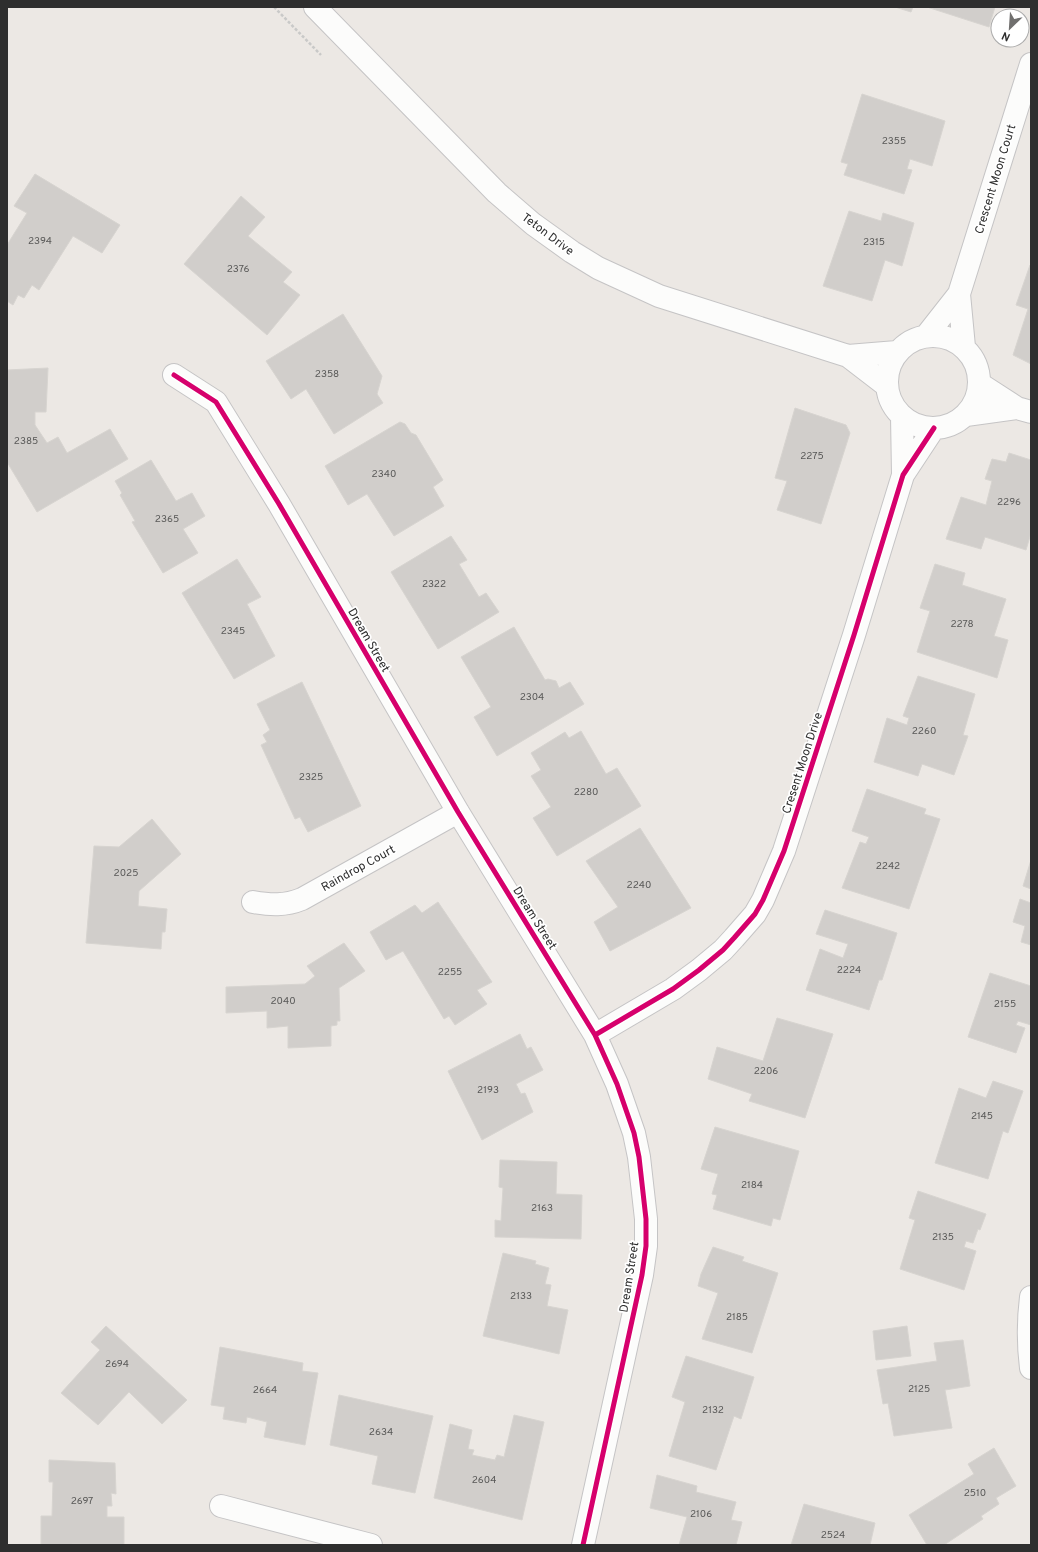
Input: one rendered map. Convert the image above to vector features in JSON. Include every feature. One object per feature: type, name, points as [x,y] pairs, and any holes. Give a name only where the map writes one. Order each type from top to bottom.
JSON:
[{"type":"street","name":"Teton Drive","points":[[315,7],[497,193],[533,224],[572,252],[604,271],[659,296],[848,356],[887,386]]},
{"type":"street","name":"Crescent Moon Court","points":[[926,336],[959,294],[1031,64]]},
{"type":"street","name":"Crescent Moon Court","points":[[959,294],[964,347]]},
{"type":"street","points":[[926,336],[945,337],[955,340],[964,347],[972,356],[977,367],[980,384],[976,401],[966,415],[951,424],[934,428],[917,425],[902,416],[892,402],[887,386],[889,368],[897,352],[910,341],[926,336]]},
{"type":"street","name":"Teton Drive","points":[[848,356],[897,352]]},
{"type":"street","name":"Dream Street","points":[[174,375],[216,402],[279,504],[458,812],[595,1035],[617,1084],[634,1133],[640,1164],[646,1218],[646,1239],[642,1275],[583,1545]]},
{"type":"street","points":[[980,384],[1024,410]]},
{"type":"street","points":[[966,415],[1024,410]]},
{"type":"street","name":"Cresent Moon Drive","points":[[902,416],[903,475]]},
{"type":"street","name":"Cresent Moon Drive","points":[[595,1035],[673,989],[699,970],[734,938],[754,914],[763,900],[784,851],[854,635],[903,475],[934,428]]},
{"type":"street","name":"Raindrop Court","points":[[253,902],[273,905],[294,902],[302,899],[458,812]]},
{"type":"street","points":[[1031,1297],[1029,1318],[1029,1353],[1031,1368]]},
{"type":"street","points":[[220,1506],[371,1545]]},
{"type":"path","points":[[274,7],[321,55]]},
{"type":"building","points":[[895,7],[913,7],[911,12]]},
{"type":"building","points":[[927,7],[995,7],[990,8],[989,27]]},
{"type":"building","points":[[862,94],[945,121],[932,166],[910,159],[907,169],[912,170],[904,194],[844,175],[848,164],[841,162]]},
{"type":"building","points":[[35,174],[120,225],[102,253],[73,236],[39,290],[32,285],[24,298],[18,295],[13,305],[7,301],[7,245],[27,213],[14,206]]},
{"type":"building","points":[[241,196],[265,217],[248,236],[292,272],[283,282],[300,295],[267,335],[184,264]]},
{"type":"building","points":[[849,211],[881,221],[883,213],[914,223],[902,266],[885,260],[872,301],[823,286]]},
{"type":"building","points":[[1030,265],[1031,364],[1013,355],[1028,309],[1016,305]]},
{"type":"building","points":[[343,314],[382,376],[377,394],[383,403],[334,434],[306,389],[291,399],[266,361]]},
{"type":"building","points":[[48,368],[46,412],[35,412],[35,425],[47,443],[58,437],[67,453],[110,429],[128,459],[37,512],[7,462],[7,370]]},
{"type":"building","points":[[795,408],[846,425],[850,433],[821,524],[777,510],[787,481],[775,478]]},
{"type":"building","points":[[400,422],[405,424],[411,433],[416,435],[443,480],[433,487],[444,506],[394,536],[367,494],[348,505],[325,466]]},
{"type":"building","points":[[1009,453],[1031,460],[1031,533],[1026,550],[985,537],[981,549],[946,539],[961,497],[986,505],[992,481],[985,479],[992,459],[1006,462]]},
{"type":"building","points":[[151,460],[176,501],[192,493],[205,516],[183,529],[198,553],[163,573],[132,522],[135,521],[120,495],[122,493],[115,481]]},
{"type":"building","points":[[451,536],[467,560],[459,564],[479,597],[486,593],[499,612],[438,649],[391,572]]},
{"type":"building","points":[[237,559],[261,597],[247,604],[275,656],[234,679],[182,593]]},
{"type":"building","points":[[935,564],[965,573],[962,585],[1006,599],[994,636],[1008,640],[997,678],[917,652],[930,611],[920,608]]},
{"type":"building","points":[[514,627],[545,680],[548,679],[556,681],[559,688],[570,682],[584,704],[497,756],[474,717],[491,707],[461,657]]},
{"type":"building","points":[[918,676],[975,694],[963,735],[968,736],[954,775],[922,764],[918,776],[874,762],[887,718],[907,725],[909,718],[903,716]]},
{"type":"building","points":[[302,682],[361,806],[308,832],[300,817],[295,819],[261,745],[267,742],[263,735],[270,730],[257,704]]},
{"type":"building","points":[[581,731],[606,774],[617,768],[641,806],[557,856],[533,818],[551,807],[531,776],[541,770],[531,753],[565,732],[569,738]]},
{"type":"building","points":[[867,789],[926,809],[924,814],[940,819],[909,909],[842,888],[860,842],[866,844],[869,837],[852,831]]},
{"type":"building","points":[[152,819],[181,854],[139,891],[138,906],[167,909],[165,932],[162,932],[161,949],[86,943],[94,846],[119,847]]},
{"type":"building","points":[[640,828],[691,908],[610,951],[594,922],[618,907],[586,861]]},
{"type":"building","points":[[1031,860],[1031,889],[1023,886]]},
{"type":"building","points":[[1020,899],[1031,903],[1031,945],[1021,942],[1025,926],[1013,922]]},
{"type":"building","points":[[438,902],[492,982],[477,990],[487,1004],[455,1025],[449,1016],[444,1019],[403,951],[386,960],[370,932],[415,905],[422,913]]},
{"type":"building","points":[[825,910],[897,933],[882,980],[879,980],[869,1010],[806,990],[820,949],[843,958],[848,944],[816,934]]},
{"type":"building","points":[[344,943],[365,971],[339,988],[340,1021],[337,1021],[337,1025],[331,1026],[331,1046],[288,1048],[288,1026],[267,1028],[267,1011],[226,1013],[226,987],[305,984],[315,976],[307,966]]},
{"type":"building","points":[[990,973],[1031,986],[1031,1025],[1018,1021],[1016,1025],[1025,1028],[1016,1053],[968,1037]]},
{"type":"building","points":[[777,1018],[833,1034],[805,1118],[749,1101],[752,1094],[708,1079],[717,1047],[763,1061]]},
{"type":"building","points":[[520,1034],[527,1049],[531,1047],[543,1070],[516,1084],[521,1094],[525,1093],[533,1112],[482,1140],[448,1071]]},
{"type":"building","points":[[993,1081],[1023,1091],[1008,1133],[1003,1131],[988,1179],[935,1163],[959,1088],[986,1098]]},
{"type":"building","points":[[715,1127],[799,1151],[780,1220],[773,1218],[771,1226],[713,1209],[717,1195],[712,1194],[718,1174],[701,1169]]},
{"type":"building","points":[[500,1160],[557,1162],[556,1194],[582,1195],[581,1239],[495,1237],[495,1220],[501,1221],[503,1188],[499,1187]]},
{"type":"building","points":[[918,1191],[986,1214],[973,1243],[966,1241],[964,1247],[976,1251],[964,1290],[900,1269],[915,1220],[909,1218]]},
{"type":"building","points":[[713,1247],[744,1257],[742,1261],[778,1273],[752,1353],[702,1339],[718,1293],[698,1286],[701,1274]]},
{"type":"building","points":[[503,1253],[536,1261],[535,1264],[549,1268],[545,1284],[551,1285],[547,1306],[568,1310],[559,1354],[483,1336]]},
{"type":"building","points":[[106,1326],[187,1400],[162,1424],[129,1392],[98,1425],[61,1393],[100,1350],[91,1342]]},
{"type":"building","points":[[907,1326],[911,1356],[876,1360],[873,1331]]},
{"type":"building","points":[[963,1340],[970,1386],[945,1390],[952,1428],[894,1436],[888,1403],[883,1404],[877,1370],[937,1361],[934,1343]]},
{"type":"building","points":[[220,1347],[303,1363],[302,1371],[318,1373],[305,1445],[264,1437],[267,1422],[247,1417],[246,1423],[223,1419],[225,1407],[211,1405]]},
{"type":"building","points":[[686,1356],[754,1377],[741,1419],[734,1416],[716,1470],[669,1456],[685,1402],[672,1397]]},
{"type":"building","points":[[339,1395],[433,1416],[415,1493],[372,1484],[378,1456],[330,1445]]},
{"type":"building","points":[[514,1415],[544,1422],[522,1520],[434,1498],[450,1424],[472,1430],[468,1449],[474,1450],[472,1455],[495,1460],[497,1455],[504,1457]]},
{"type":"building","points":[[994,1448],[1016,1486],[996,1498],[999,1504],[981,1516],[983,1519],[944,1545],[927,1545],[909,1515],[974,1474],[968,1464]]},
{"type":"building","points":[[49,1460],[115,1463],[116,1494],[111,1493],[112,1506],[107,1506],[107,1517],[124,1517],[124,1545],[41,1545],[41,1516],[52,1516],[53,1482],[49,1482]]},
{"type":"building","points":[[657,1475],[697,1486],[696,1492],[736,1502],[731,1520],[742,1522],[736,1545],[679,1545],[687,1517],[650,1508]]},
{"type":"building","points":[[804,1504],[875,1523],[870,1545],[791,1545]]},
{"type":"cycle path","points":[[174,375],[216,402],[279,504],[458,812],[595,1035],[617,1084],[634,1133],[639,1157],[646,1219],[646,1246],[642,1275],[583,1545]]},
{"type":"cycle path","points":[[595,1035],[673,989],[699,970],[723,950],[734,938],[755,914],[763,900],[784,851],[854,635],[903,475],[934,428]]}]
